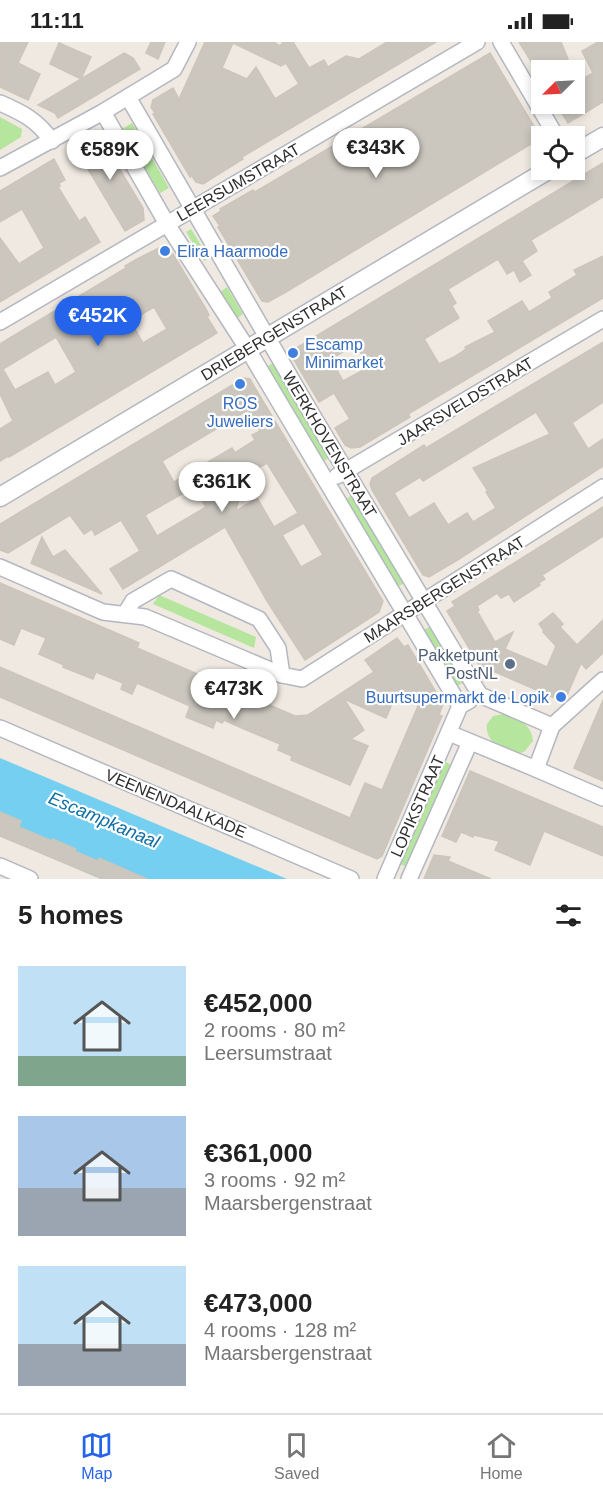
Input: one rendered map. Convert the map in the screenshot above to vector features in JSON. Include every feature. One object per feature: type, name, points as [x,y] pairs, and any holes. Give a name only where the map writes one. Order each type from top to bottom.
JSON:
[{"type":"street","points":[[0,168],[103,112],[174,69],[188,42]]},
{"type":"street","name":"LEERSUMSTRAAT","points":[[0,322],[477,42]]},
{"type":"street","points":[[501,42],[550,126]]},
{"type":"street","name":"WERKHOVENSTRAAT","points":[[128,97],[192,210],[480,695]]},
{"type":"street","points":[[0,103],[26,115],[41,126],[52,141]]},
{"type":"street","name":"WERKHOVENSTRAAT","points":[[103,112],[167,224],[247,348],[460,706]]},
{"type":"street","points":[[585,148],[603,137]]},
{"type":"street","name":"DRIEBERGENSTRAAT","points":[[0,497],[531,180]]},
{"type":"street","name":"JAARSVELDSTRAAT","points":[[327,482],[603,320]]},
{"type":"street","name":"MAARSBERGENSTRAAT","points":[[0,567],[103,612],[145,617],[282,675],[302,679],[603,488]]},
{"type":"street","points":[[125,614],[133,601],[171,579],[259,619],[278,648],[282,675]]},
{"type":"street","points":[[536,769],[552,726],[603,680]]},
{"type":"street","points":[[460,706],[480,695],[552,726]]},
{"type":"street","name":"LOPIKSTRAAT","points":[[385,879],[460,706]]},
{"type":"street","name":"VEENENDAALKADE","points":[[0,728],[351,879]]},
{"type":"street","points":[[449,733],[603,798]]},
{"type":"street","name":"LOPIKSTRAAT","points":[[409,879],[470,742]]},
{"type":"street","points":[[5,872],[30,879]]},
{"type":"green space","points":[[0,117],[22,129],[21,137],[0,150]]},
{"type":"green space","points":[[132,123],[169,188],[160,193],[122,129]]},
{"type":"green space","points":[[191,229],[209,258],[204,261],[186,232]]},
{"type":"green space","points":[[227,287],[243,314],[236,319],[220,292]]},
{"type":"green space","points":[[273,363],[330,458],[321,462],[265,368]]},
{"type":"green space","points":[[352,495],[406,582],[397,587],[344,501]]},
{"type":"green space","points":[[159,595],[256,637],[254,648],[153,604]]},
{"type":"green space","points":[[430,627],[464,682],[456,687],[422,630]]},
{"type":"green space","points":[[504,714],[515,718],[530,730],[533,741],[524,752],[504,750],[489,737],[487,724],[493,716]]},
{"type":"green space","points":[[443,760],[451,765],[408,867],[399,864]]},
{"type":"water","name":"Escampkanaal","points":[[0,758],[287,879],[101,879],[0,836]]},
{"type":"building","points":[[0,42],[28,42],[18,63],[40,74],[28,100],[0,87]]},
{"type":"building","points":[[151,42],[165,42],[158,59],[146,53]]},
{"type":"building","points":[[205,42],[274,42],[280,46],[283,42],[293,42],[309,68],[324,60],[328,67],[346,56],[359,59],[387,42],[436,42],[242,157],[243,159],[203,184],[196,182],[192,176],[190,177],[151,107],[153,100],[173,88],[179,99]],"holes":[[[233,43],[281,66],[286,63],[299,84],[275,99],[256,67],[247,79],[222,68]]]},
{"type":"building","points":[[519,42],[561,42],[568,59],[531,60]]},
{"type":"building","points":[[598,42],[603,42],[603,102],[585,113],[585,78],[593,73],[582,51]]},
{"type":"building","points":[[59,43],[91,57],[81,79],[50,64]]},
{"type":"building","points":[[124,53],[133,58],[140,69],[58,118],[55,113],[38,105]]},
{"type":"building","points":[[490,53],[534,126],[531,126],[531,144],[268,302],[262,301],[213,216],[221,211],[220,209],[253,190],[255,192]]},
{"type":"building","points":[[562,114],[583,114],[568,123]]},
{"type":"building","points":[[92,132],[102,140],[143,208],[144,220],[125,231],[73,144]]},
{"type":"building","points":[[54,159],[65,180],[59,183],[58,187],[79,221],[85,217],[100,242],[0,302],[0,238],[19,264],[44,248],[22,209],[0,222],[0,191]]},
{"type":"building","points":[[603,163],[603,197],[531,240],[537,251],[522,261],[531,275],[520,282],[514,270],[507,274],[498,259],[448,289],[456,303],[452,306],[459,318],[424,339],[439,364],[454,357],[466,349],[465,347],[495,332],[488,321],[522,301],[529,312],[552,298],[549,292],[577,275],[574,270],[603,256],[603,298],[408,414],[410,417],[360,447],[351,448],[345,445],[335,428],[350,419],[334,393],[319,402],[291,355],[293,350],[575,180],[585,180],[585,174]],"holes":[[[356,344],[369,367],[343,381],[331,359]]]},
{"type":"building","points":[[165,245],[171,255],[173,254],[206,309],[209,315],[207,317],[217,333],[0,461],[0,429],[13,421],[0,394],[0,344],[126,268],[125,266]],"holes":[[[154,307],[167,329],[143,343],[130,321]],[[56,337],[76,372],[55,385],[48,372],[15,390],[3,369]]]},
{"type":"building","points":[[603,342],[603,402],[572,423],[588,449],[603,439],[603,466],[429,577],[423,575],[370,484],[372,478],[424,445],[426,448]],"holes":[[[536,412],[550,434],[473,468],[496,508],[473,522],[467,513],[448,525],[434,503],[409,518],[394,493],[420,477],[423,481]]]},
{"type":"building","points":[[244,378],[250,379],[383,601],[379,612],[305,660],[267,601],[225,527],[123,589],[110,569],[140,551],[121,520],[95,535],[92,529],[84,534],[70,515],[8,553],[0,550],[0,524]],"holes":[[[248,410],[260,431],[252,435],[255,440],[235,453],[232,448],[174,482],[162,461]],[[267,463],[298,513],[274,527],[257,498],[236,511],[244,476]],[[194,487],[206,507],[157,536],[145,515]],[[304,523],[323,555],[301,567],[282,535]]]},
{"type":"building","points":[[603,507],[603,536],[542,575],[545,579],[539,583],[540,585],[514,602],[509,594],[501,598],[497,593],[477,606],[479,610],[477,611],[495,642],[513,632],[505,649],[547,667],[556,646],[539,624],[553,613],[563,624],[560,627],[577,645],[603,620],[603,653],[586,669],[581,663],[564,702],[479,665],[447,611],[455,606],[452,602]]},
{"type":"building","points":[[42,537],[53,557],[65,550],[102,594],[31,563]]},
{"type":"building","points":[[0,583],[139,643],[137,648],[295,716],[308,715],[374,672],[365,660],[397,638],[404,647],[408,645],[443,704],[439,715],[442,716],[382,856],[377,859],[0,697],[0,667],[350,818],[365,783],[382,790],[418,706],[408,692],[398,698],[395,697],[386,718],[344,699],[364,730],[351,739],[368,746],[350,785],[291,760],[292,756],[278,750],[280,744],[224,720],[222,723],[216,720],[213,728],[186,717],[190,706],[137,683],[132,694],[121,689],[123,683],[96,672],[93,679],[63,667],[64,665],[39,654],[46,638],[21,628],[14,645],[0,639]]},
{"type":"building","points":[[603,700],[603,781],[574,768]]},
{"type":"building","points":[[470,771],[603,827],[603,856],[544,831],[530,865],[495,850],[499,841],[474,835],[473,837],[461,832],[456,842],[442,836]]},
{"type":"building","points":[[0,812],[21,821],[19,827],[147,879],[103,879],[0,836]]},
{"type":"building","points":[[434,855],[450,857],[448,861],[491,879],[424,879]]},
{"type":"place","name":"Elira Haarmode","points":[[165,251]]},
{"type":"place","name":"Escamp Minimarket","points":[[293,353]]},
{"type":"place","name":"ROS Juweliers","points":[[240,384]]},
{"type":"place","name":"Pakketpunt PostNL","points":[[510,664]]},
{"type":"place","name":"Buurtsupermarkt de Lopik","points":[[561,697]]}]
